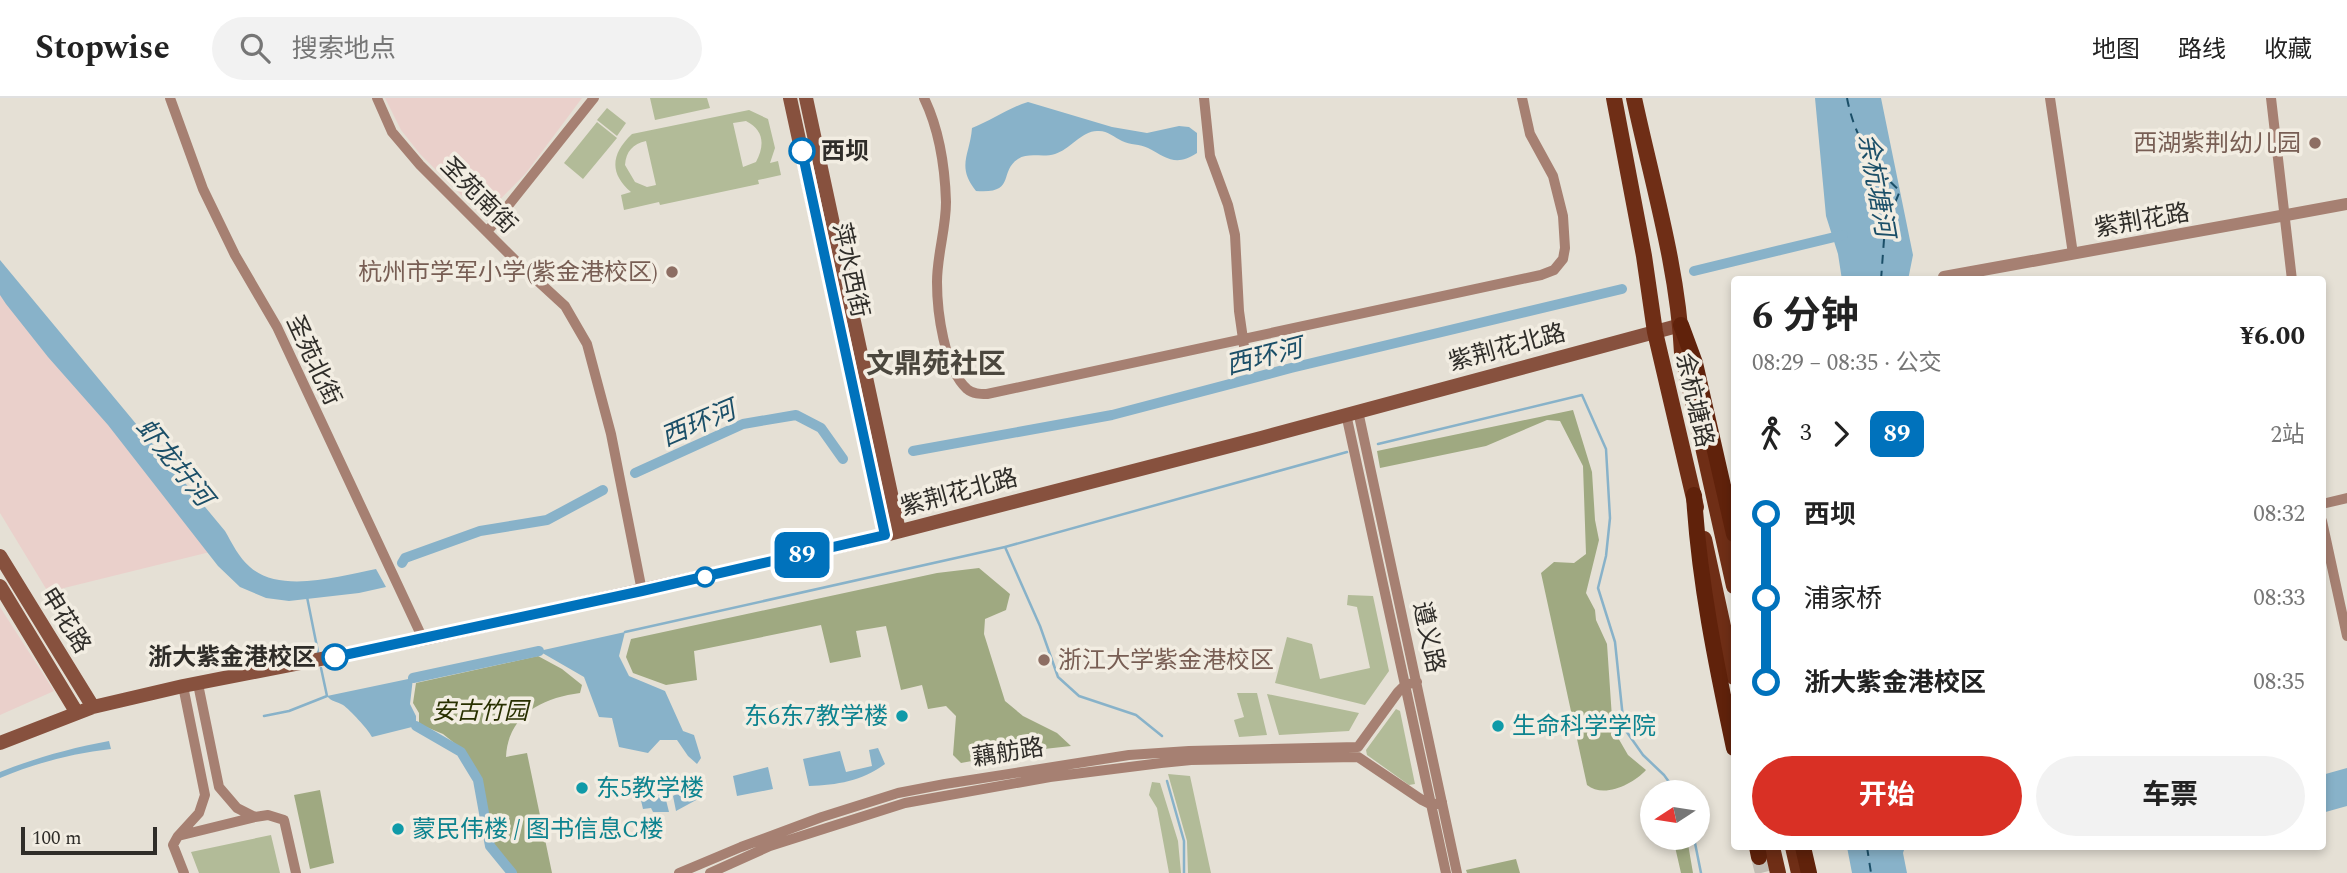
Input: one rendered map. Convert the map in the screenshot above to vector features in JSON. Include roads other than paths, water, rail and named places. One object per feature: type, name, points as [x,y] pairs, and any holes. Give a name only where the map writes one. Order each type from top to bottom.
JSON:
[{"type":"highway","points":[[1681,325],[1695,363],[1731,521]]},
{"type":"highway","points":[[1694,495],[1697,551],[1731,734]]},
{"type":"highway","points":[[1804,850],[1809,873]]},
{"type":"main road","name":"萍水西街","points":[[790,98],[892,533]]},
{"type":"main road","name":"萍水西街","points":[[806,98],[870,431]]},
{"type":"main road","name":"余杭塘路","points":[[1612,98],[1635,205],[1655,332],[1731,663]]},
{"type":"main road","name":"余杭塘路","points":[[1636,98],[1640,129],[1681,325],[1682,353],[1731,573]]},
{"type":"main road","name":"紫荆花北路","points":[[0,743],[93,707],[183,686],[423,639],[892,533],[1681,325]]},
{"type":"main road","name":"申花路","points":[[0,556],[93,707]]},
{"type":"main road","name":"申花路","points":[[0,586],[77,713]]},
{"type":"main road","points":[[1763,850],[1778,873]]},
{"type":"main road","points":[[1794,850],[1799,873]]},
{"type":"street","name":"圣苑北街","points":[[170,98],[202,189],[235,255],[276,327],[423,639]]},
{"type":"street","name":"圣苑南街","points":[[377,98],[391,132],[486,232],[565,306],[587,344],[611,434],[642,591]]},
{"type":"street","points":[[486,232],[594,98]]},
{"type":"street","points":[[924,98],[932,113],[944,173],[946,203],[937,281],[942,327],[952,362],[968,390],[977,394],[1541,275],[1554,270],[1560,265],[1565,248],[1560,197],[1553,176],[1530,134],[1522,98]]},
{"type":"street","points":[[1204,98],[1210,156],[1228,205],[1235,235],[1245,353]]},
{"type":"street","points":[[2050,98],[2073,254]]},
{"type":"street","points":[[2271,98],[2292,276]]},
{"type":"street","name":"紫荆花路","points":[[1950,276],[2347,204]]},
{"type":"street","name":"遵义路","points":[[1352,412],[1417,682],[1446,873]]},
{"type":"street","name":"遵义路","points":[[1352,412],[1405,685],[1457,873]]},
{"type":"street","points":[[2326,503],[2347,498]]},
{"type":"street","points":[[2326,539],[2347,636]]},
{"type":"street","points":[[1417,682],[1405,685],[1398,692],[1358,752],[1437,803]]},
{"type":"street","points":[[198,684],[219,787],[237,808],[255,817]]},
{"type":"street","points":[[183,686],[205,795],[199,813],[173,845],[184,873]]},
{"type":"street","name":"藕舫路","points":[[680,873],[822,817],[898,793],[945,784],[1129,755],[1189,751],[1358,752]]},
{"type":"street","name":"藕舫路","points":[[710,873],[770,846],[905,803],[1116,768],[1191,760],[1358,752]]},
{"type":"street","points":[[178,836],[268,815],[284,820],[296,873]]},
{"type":"water","name":"余杭塘河","points":[[1815,98],[1881,98],[1913,255],[1909,276],[1841,276],[1838,254],[1826,216]]},
{"type":"water","points":[[1028,102],[1112,127],[1147,133],[1179,126],[1189,127],[1197,133],[1197,153],[1183,160],[1172,160],[1107,133],[1091,132],[1055,154],[1031,155],[1018,159],[1012,164],[1002,186],[989,191],[976,191],[965,167],[972,128]]},
{"type":"water","points":[[0,260],[225,531],[239,555],[250,567],[277,580],[294,581],[328,579],[376,569],[386,587],[289,601],[266,598],[240,587],[218,566],[108,425],[6,304],[0,295]]},
{"type":"water","points":[[625,632],[619,656],[629,676],[665,691],[683,731],[694,735],[701,758],[697,764],[677,740],[660,740],[648,753],[619,747],[612,718],[599,717],[584,677],[539,651]]},
{"type":"water","points":[[413,678],[410,704],[416,716],[416,726],[372,737],[346,707],[327,696]]},
{"type":"water","points":[[109,741],[111,749],[55,759],[0,778],[0,772],[26,762]]},
{"type":"water","points":[[878,748],[885,764],[876,770],[849,781],[809,786],[803,759],[840,751],[846,772],[872,766],[869,750]]},
{"type":"water","points":[[768,767],[773,789],[737,796],[733,776]]},
{"type":"water","points":[[2347,768],[2347,806],[2326,812],[2326,774]]},
{"type":"water","points":[[694,779],[698,799],[676,811],[673,796],[680,792],[688,781]]},
{"type":"water","points":[[649,789],[665,796],[669,812],[643,809],[639,792]]},
{"type":"water","points":[[1848,850],[1904,850],[1907,873],[1852,873]]},
{"type":"waterway","name":"西环河","points":[[1694,271],[1843,235]]},
{"type":"waterway","name":"西环河","points":[[913,451],[1112,415],[1291,368],[1622,289]]},
{"type":"waterway","points":[[1378,444],[1582,395],[1606,449],[1610,518],[1606,556],[1598,588],[1615,642],[1624,728],[1643,755],[1668,780]]},
{"type":"waterway","name":"西环河","points":[[635,473],[743,424],[796,415],[821,428],[843,459]]},
{"type":"waterway","points":[[625,632],[1005,547],[1347,452]]},
{"type":"waterway","name":"西环河","points":[[402,563],[405,558],[480,531],[547,520],[603,490]]},
{"type":"waterway","points":[[1005,547],[1040,626],[1058,677],[1079,696],[1136,715],[1162,736]]},
{"type":"waterway","name":"虾龙圩河","points":[[307,597],[318,652]]},
{"type":"waterway","points":[[413,678],[539,651]]},
{"type":"waterway","points":[[264,716],[289,711],[327,696],[321,668]]},
{"type":"waterway","points":[[416,726],[461,752],[478,780],[490,846],[512,873]]},
{"type":"waterway","points":[[1167,781],[1184,841],[1184,873]]},
{"type":"waterway","points":[[1696,850],[1701,873]]},
{"type":"tunnel","points":[[1759,857],[1763,873]]},
{"type":"place","name":"西湖紫荆幼儿园","points":[[2315,143]]},
{"type":"place","name":"西坝","points":[[802,151]]},
{"type":"place","name":"杭州市学军小学(紫金港校区)","points":[[672,272]]},
{"type":"place","name":"浙大紫金港校区","points":[[335,657]]},
{"type":"place","name":"浙江大学紫金港校区","points":[[1044,660]]},
{"type":"place","name":"东6东7教学楼","points":[[902,716]]},
{"type":"place","name":"生命科学学院","points":[[1498,726]]},
{"type":"place","name":"东5教学楼","points":[[582,788]]},
{"type":"place","name":"蒙民伟楼 / 图书信息C楼","points":[[398,829]]},
{"type":"district","name":"文鼎苑社区","points":[[936,363]]},
{"type":"park label","name":"安古竹园","points":[[480,711]]}]
